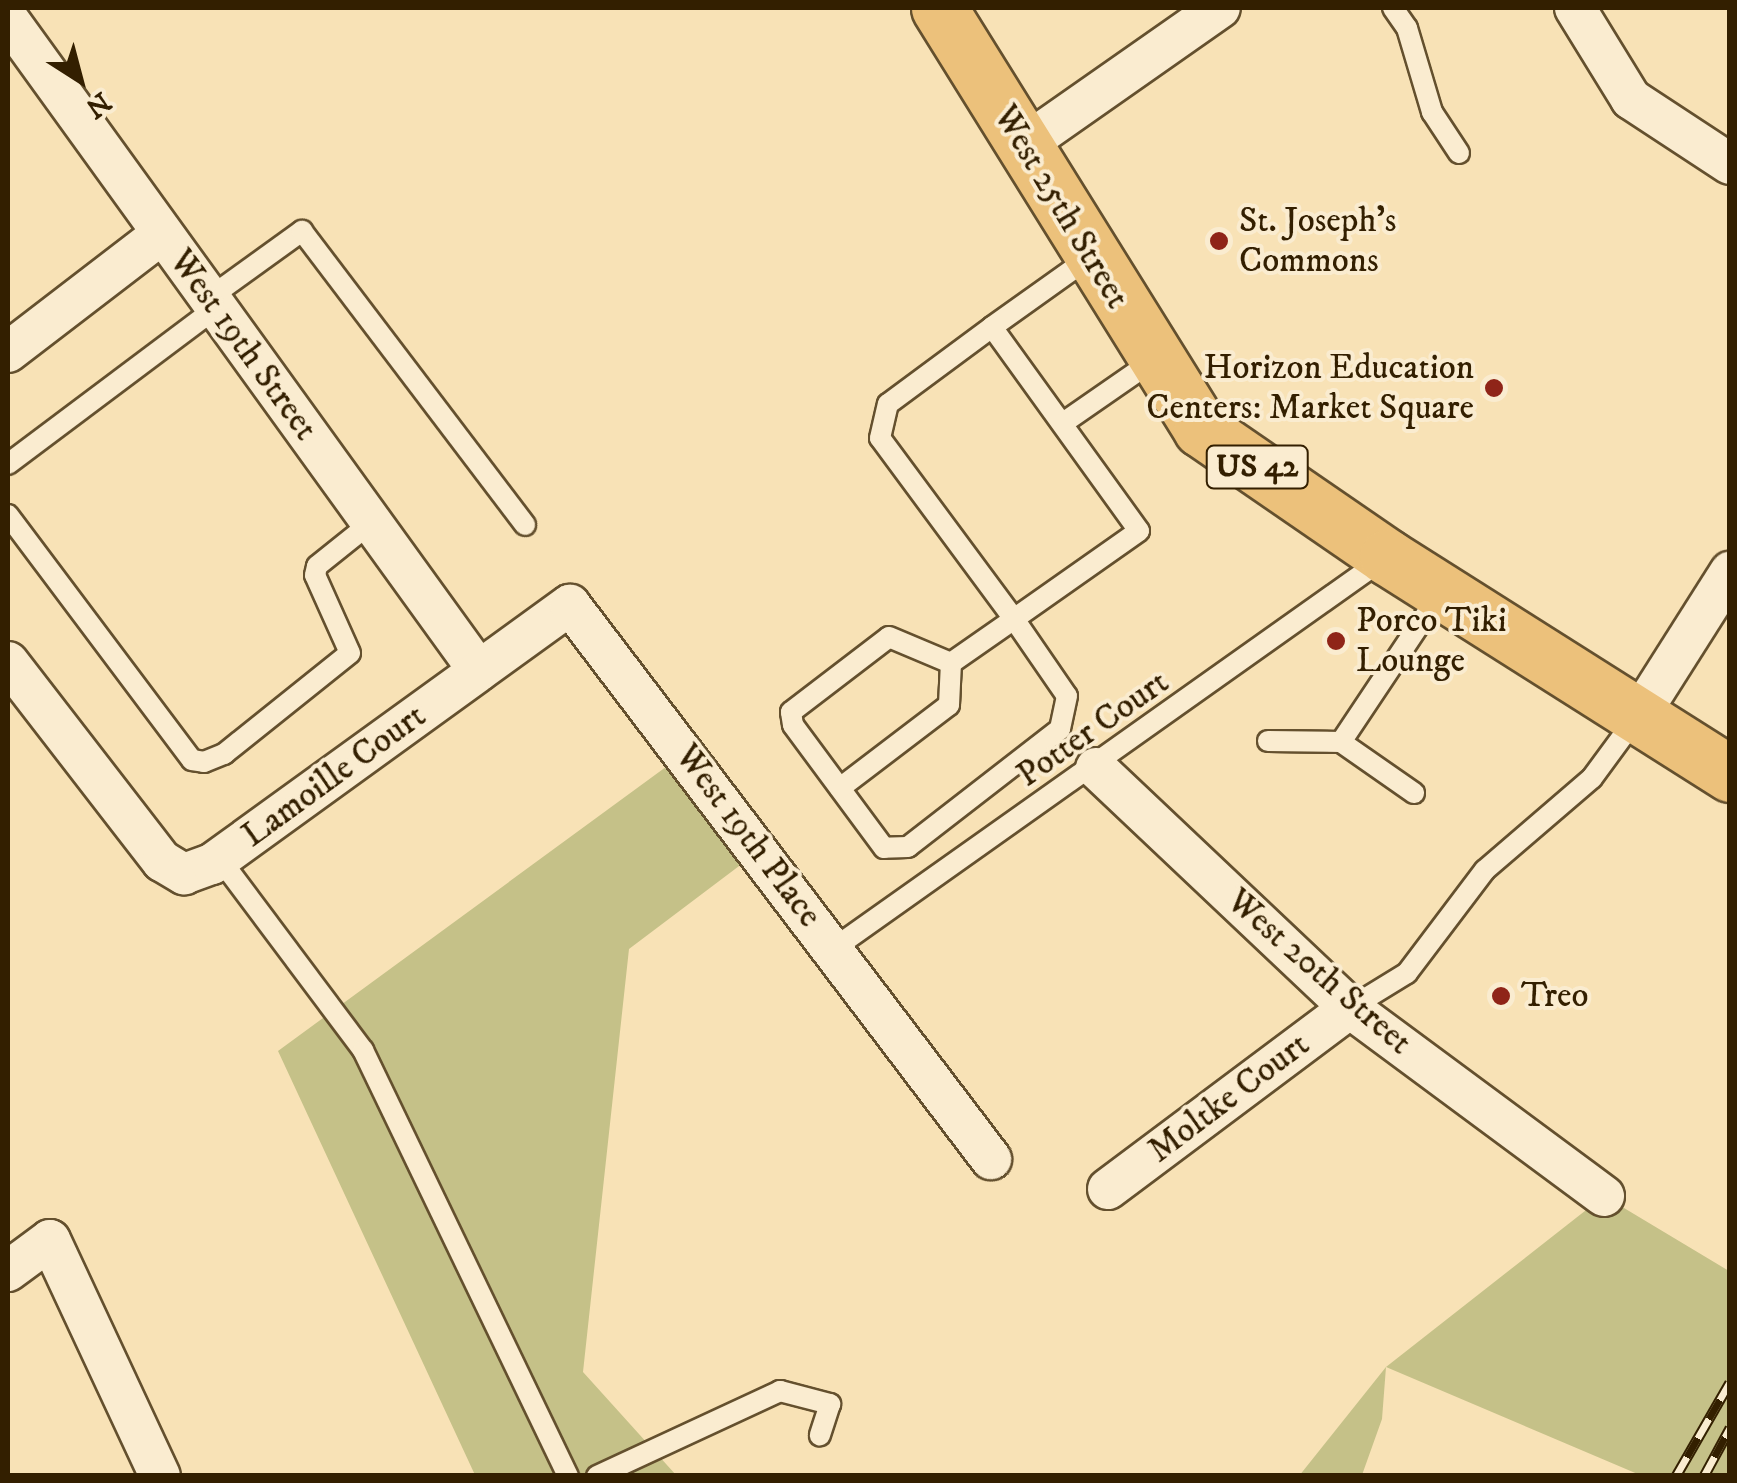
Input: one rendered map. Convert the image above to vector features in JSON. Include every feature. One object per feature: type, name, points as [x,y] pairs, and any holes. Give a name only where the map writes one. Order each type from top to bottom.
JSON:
[{"type":"main road","name":"West 25th Street","points":[[939,8],[1154,360],[1201,429],[1387,557],[1730,774]]},
{"type":"street","points":[[1024,145],[1220,8]]},
{"type":"street","points":[[1575,8],[1630,99],[1730,164]]},
{"type":"street","name":"West 19th Street","points":[[8,19],[479,670]]},
{"type":"street","points":[[8,352],[162,234]]},
{"type":"street","points":[[1638,716],[1730,572]]},
{"type":"street","name":"West 19th Place","points":[[479,670],[570,605],[990,1159]]},
{"type":"street","points":[[8,662],[162,861],[202,866]]},
{"type":"street","name":"Lamoille Court","points":[[202,866],[479,670]]},
{"type":"street","name":"West 20th Street","points":[[1096,768],[1350,1008],[1604,1196]]},
{"type":"street","name":"Moltke Court","points":[[1108,1189],[1350,1008]]},
{"type":"street","points":[[8,1270],[50,1240],[160,1476]]},
{"type":"lane","points":[[1393,8],[1407,28],[1432,112],[1458,153]]},
{"type":"lane","points":[[8,464],[182,334],[212,303],[302,231],[525,525]]},
{"type":"lane","points":[[951,663],[889,637],[792,712],[794,725],[884,848],[908,847],[1060,729],[1067,696],[880,438],[888,404],[1090,257]]},
{"type":"lane","points":[[951,663],[1139,531],[992,327]]},
{"type":"lane","points":[[1063,423],[1154,360]]},
{"type":"lane","points":[[8,515],[192,760],[224,754],[350,653],[315,576],[317,566],[372,522]]},
{"type":"lane","name":"Potter Court","points":[[833,949],[1096,768],[1387,557]]},
{"type":"lane","points":[[1341,742],[1441,592]]},
{"type":"lane","points":[[840,788],[949,705],[951,663]]},
{"type":"lane","points":[[1350,1008],[1408,973],[1485,870],[1592,778],[1638,716]]},
{"type":"lane","points":[[1268,741],[1341,742],[1414,793]]},
{"type":"lane","points":[[202,866],[363,1050],[568,1476]]},
{"type":"lane","points":[[597,1476],[780,1390],[830,1404],[820,1435]]},
{"type":"shaded area","points":[[685,753],[759,851],[629,949],[583,1372],[676,1475],[475,1475],[278,1051]]},
{"type":"shaded area","points":[[1604,1196],[1729,1271],[1729,1475],[1640,1475],[1386,1367]]},
{"type":"shaded area","points":[[1386,1367],[1382,1419],[1362,1475],[1299,1476]]},
{"type":"railway","points":[[1676,1476],[1730,1382]]},
{"type":"railway","points":[[1704,1476],[1730,1428]]},
{"type":"place","name":"St. Joseph's Commons","points":[[1219,241]]},
{"type":"place","name":"Horizon Education Centers: Market Square","points":[[1494,388]]},
{"type":"place","name":"Porco Tiki Lounge","points":[[1336,641]]},
{"type":"place","name":"Treo","points":[[1501,996]]}]
